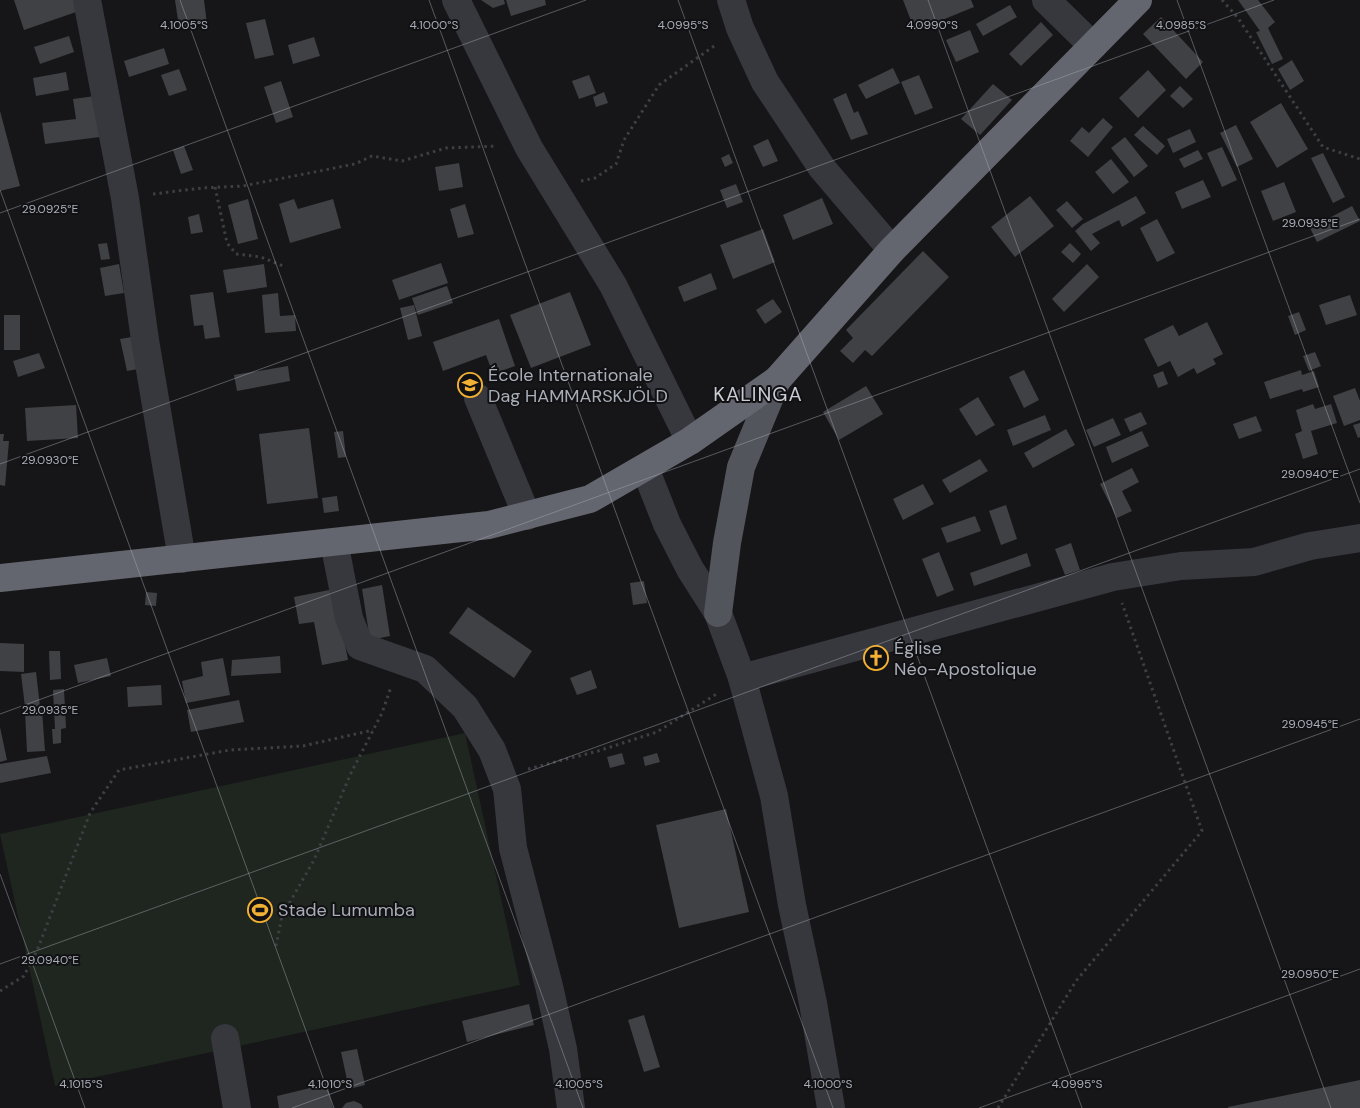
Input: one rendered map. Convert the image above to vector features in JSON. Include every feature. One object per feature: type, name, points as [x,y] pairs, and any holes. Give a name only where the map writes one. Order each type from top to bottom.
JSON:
[{"type":"highway","points":[[0,578],[489,525],[590,499],[690,441],[777,380],[892,250],[1138,0]]},
{"type":"main road","points":[[718,613],[727,543],[741,467],[777,380]]},
{"type":"street","points":[[87,0],[125,198],[145,340],[182,559]]},
{"type":"street","points":[[456,0],[529,148],[613,285],[690,441]]},
{"type":"street","points":[[731,0],[740,28],[765,82],[822,168],[892,250]]},
{"type":"street","points":[[1046,0],[1093,46]]},
{"type":"street","points":[[478,398],[527,516]]},
{"type":"street","points":[[645,468],[667,524],[690,569],[718,613],[742,678],[774,796],[792,905],[813,1003],[831,1108]]},
{"type":"street","points":[[742,678],[1113,577],[1181,566],[1254,562],[1310,546],[1360,538]]},
{"type":"street","points":[[334,542],[349,618],[360,646],[425,668],[465,707],[492,750],[507,789],[513,848],[549,986],[562,1049],[571,1108]]},
{"type":"street","points":[[225,1038],[237,1108]]},
{"type":"path","points":[[1222,0],[1238,18],[1323,147],[1360,159]]},
{"type":"path","points":[[553,187],[595,178],[616,164],[624,140],[659,85],[740,28]]},
{"type":"path","points":[[125,198],[215,187],[243,186],[355,164],[372,156],[402,161],[446,148],[486,145],[529,148]]},
{"type":"path","points":[[215,187],[226,242],[236,254],[260,257],[284,266]]},
{"type":"path","points":[[998,1108],[1076,981],[1202,831],[1113,577]]},
{"type":"path","points":[[276,946],[282,916],[314,860],[351,773],[382,713],[400,660]]},
{"type":"path","points":[[502,776],[598,751],[657,732],[742,678]]},
{"type":"path","points":[[0,991],[24,976],[38,948],[90,813],[119,770],[230,750],[303,746],[373,730]]},
{"type":"shaded area","name":"Stade Lumumba","points":[[465,733],[520,985],[55,1086],[0,834]]},
{"type":"building","points":[[14,0],[75,0],[79,11],[24,30]]},
{"type":"building","points":[[175,0],[204,0],[207,24],[179,27]]},
{"type":"building","points":[[481,0],[504,0],[505,4],[493,8]]},
{"type":"building","points":[[506,0],[545,0],[546,5],[511,16]]},
{"type":"building","points":[[903,0],[971,0],[974,7],[915,31]]},
{"type":"building","points":[[1238,0],[1258,0],[1275,22],[1268,28],[1283,59],[1272,64],[1256,32],[1260,31]]},
{"type":"building","points":[[1010,5],[1017,17],[983,36],[976,24]]},
{"type":"building","points":[[1161,17],[1203,62],[1186,79],[1143,34]]},
{"type":"building","points":[[265,19],[274,55],[255,59],[246,23]]},
{"type":"building","points":[[1041,22],[1053,35],[1021,66],[1009,54]]},
{"type":"building","points":[[970,30],[979,52],[956,62],[946,40]]},
{"type":"building","points":[[69,36],[74,52],[40,64],[34,47]]},
{"type":"building","points":[[314,37],[320,56],[293,64],[288,45]]},
{"type":"building","points":[[164,48],[169,64],[129,77],[124,61]]},
{"type":"building","points":[[1292,60],[1304,81],[1290,90],[1278,69]]},
{"type":"building","points":[[893,68],[900,83],[866,99],[858,85]]},
{"type":"building","points":[[179,69],[187,90],[169,96],[161,75]]},
{"type":"building","points":[[1148,70],[1166,90],[1138,118],[1119,98]]},
{"type":"building","points":[[66,72],[69,90],[36,96],[33,78]]},
{"type":"building","points":[[589,75],[596,93],[579,99],[572,81]]},
{"type":"building","points":[[919,75],[933,108],[915,115],[901,82]]},
{"type":"building","points":[[281,81],[293,117],[276,123],[264,87]]},
{"type":"building","points":[[993,84],[1012,100],[980,135],[961,119]]},
{"type":"building","points":[[1180,86],[1193,99],[1183,108],[1170,96]]},
{"type":"building","points":[[604,92],[608,103],[596,107],[593,97]]},
{"type":"building","points":[[846,93],[854,113],[858,111],[868,134],[851,140],[833,99]]},
{"type":"building","points":[[95,96],[100,137],[45,144],[42,123],[76,119],[73,99]]},
{"type":"building","points":[[1281,103],[1308,149],[1277,168],[1250,122]]},
{"type":"building","points":[[0,111],[20,186],[0,191]]},
{"type":"building","points":[[1103,118],[1113,127],[1088,157],[1070,141],[1082,127],[1089,133]]},
{"type":"building","points":[[1236,125],[1253,159],[1237,167],[1220,133]]},
{"type":"building","points":[[1143,126],[1165,146],[1157,155],[1134,135]]},
{"type":"building","points":[[1190,129],[1196,142],[1173,153],[1167,139]]},
{"type":"building","points":[[1125,137],[1148,166],[1134,177],[1111,148]]},
{"type":"building","points":[[768,139],[778,161],[763,167],[753,146]]},
{"type":"building","points":[[184,146],[193,170],[181,174],[173,150]]},
{"type":"building","points":[[1222,147],[1237,180],[1222,187],[1207,153]]},
{"type":"building","points":[[1198,150],[1203,159],[1184,168],[1179,159]]},
{"type":"building","points":[[1323,153],[1345,197],[1333,203],[1311,158]]},
{"type":"building","points":[[729,154],[733,163],[725,167],[721,158]]},
{"type":"building","points":[[1111,159],[1129,182],[1113,194],[1095,172]]},
{"type":"building","points":[[459,163],[463,187],[439,191],[435,167]]},
{"type":"building","points":[[1203,180],[1211,197],[1182,209],[1175,192]]},
{"type":"building","points":[[1284,182],[1296,212],[1273,221],[1261,191]]},
{"type":"building","points":[[736,184],[743,202],[727,208],[720,190]]},
{"type":"building","points":[[1030,196],[1054,226],[1015,257],[991,227]]},
{"type":"building","points":[[1136,196],[1146,213],[1122,227],[1119,220],[1092,234],[1100,243],[1091,251],[1075,231],[1083,224]]},
{"type":"building","points":[[822,198],[833,224],[793,240],[783,215]]},
{"type":"building","points":[[248,199],[258,239],[238,244],[228,205]]},
{"type":"building","points":[[294,199],[298,209],[333,199],[341,228],[290,243],[279,204]]},
{"type":"building","points":[[1067,201],[1083,219],[1072,228],[1056,210]]},
{"type":"building","points":[[465,204],[474,234],[458,238],[450,209]]},
{"type":"building","points":[[1352,206],[1360,221],[1317,242],[1310,228]]},
{"type":"building","points":[[199,214],[203,232],[191,234],[188,217]]},
{"type":"building","points":[[1157,219],[1175,253],[1157,262],[1140,228]]},
{"type":"building","points":[[763,229],[775,262],[733,279],[720,245]]},
{"type":"building","points":[[107,243],[110,259],[101,260],[98,244]]},
{"type":"building","points":[[1070,243],[1081,254],[1073,263],[1061,252]]},
{"type":"building","points":[[923,251],[949,277],[872,356],[865,350],[853,363],[840,351],[853,338],[846,330]]},
{"type":"building","points":[[441,263],[448,283],[399,300],[392,280]]},
{"type":"building","points":[[119,264],[124,293],[105,296],[100,268]]},
{"type":"building","points":[[264,264],[267,287],[227,293],[223,270]]},
{"type":"building","points":[[1087,264],[1099,277],[1064,312],[1052,299]]},
{"type":"building","points":[[711,273],[717,289],[684,302],[678,287]]},
{"type":"building","points":[[447,286],[453,303],[418,315],[412,298]]},
{"type":"building","points":[[213,292],[220,337],[205,339],[203,325],[194,326],[190,295]]},
{"type":"building","points":[[570,292],[591,345],[531,368],[510,315]]},
{"type":"building","points":[[278,293],[280,316],[295,315],[296,331],[265,333],[262,295]]},
{"type":"building","points":[[1350,295],[1357,315],[1326,325],[1319,305]]},
{"type":"building","points":[[773,299],[782,312],[765,324],[756,310]]},
{"type":"building","points":[[414,305],[422,336],[408,340],[400,308]]},
{"type":"building","points":[[1299,312],[1306,330],[1295,335],[1288,316]]},
{"type":"building","points":[[4,315],[20,315],[20,350],[4,350]]},
{"type":"building","points":[[499,319],[515,366],[493,374],[486,355],[443,371],[433,342]]},
{"type":"building","points":[[1207,322],[1223,354],[1213,359],[1216,364],[1197,374],[1194,368],[1178,377],[1170,361],[1158,367],[1144,339],[1173,325],[1179,336]]},
{"type":"building","points":[[137,336],[144,368],[127,371],[120,339]]},
{"type":"building","points":[[1315,352],[1321,366],[1309,371],[1303,356]]},
{"type":"building","points":[[39,353],[45,368],[18,377],[13,361]]},
{"type":"building","points":[[288,366],[290,381],[237,391],[234,375]]},
{"type":"building","points":[[1024,370],[1039,400],[1024,408],[1009,377]]},
{"type":"building","points":[[1301,370],[1302,375],[1314,371],[1319,387],[1303,392],[1302,389],[1270,399],[1264,382]]},
{"type":"building","points":[[1163,371],[1168,384],[1158,388],[1153,375]]},
{"type":"building","points":[[866,386],[883,414],[839,440],[823,412]]},
{"type":"building","points":[[1355,388],[1360,401],[1360,420],[1344,426],[1333,396]]},
{"type":"building","points":[[978,397],[995,425],[976,436],[959,409]]},
{"type":"building","points":[[1313,404],[1315,409],[1331,404],[1337,423],[1311,431],[1318,454],[1303,459],[1295,434],[1302,431],[1296,410]]},
{"type":"building","points":[[76,405],[78,438],[27,441],[25,408]]},
{"type":"building","points":[[1141,412],[1147,424],[1130,432],[1124,419]]},
{"type":"building","points":[[1045,415],[1051,430],[1013,446],[1007,430]]},
{"type":"building","points":[[1256,416],[1262,431],[1239,439],[1233,424]]},
{"type":"building","points":[[1113,418],[1121,435],[1094,447],[1086,430]]},
{"type":"building","points":[[1360,423],[1360,437],[1358,438],[1353,425]]},
{"type":"building","points":[[309,428],[318,498],[267,504],[259,434]]},
{"type":"building","points":[[1066,429],[1075,445],[1033,468],[1024,453]]},
{"type":"building","points":[[343,431],[346,457],[338,458],[334,432]]},
{"type":"building","points":[[1142,431],[1149,446],[1112,463],[1106,447]]},
{"type":"building","points":[[0,434],[4,434],[3,441],[9,441],[5,486],[0,485]]},
{"type":"building","points":[[980,459],[988,471],[950,493],[942,480]]},
{"type":"building","points":[[1132,468],[1139,482],[1122,491],[1132,511],[1117,518],[1100,484]]},
{"type":"building","points":[[923,484],[934,504],[903,520],[893,499]]},
{"type":"building","points":[[337,496],[339,511],[324,513],[322,498]]},
{"type":"building","points":[[1006,505],[1017,539],[1001,545],[989,511]]},
{"type":"building","points":[[975,516],[981,531],[947,543],[941,528]]},
{"type":"building","points":[[1071,543],[1080,570],[1065,575],[1055,549]]},
{"type":"building","points":[[939,552],[954,590],[937,597],[922,559]]},
{"type":"building","points":[[1027,553],[1031,566],[974,586],[970,573]]},
{"type":"building","points":[[644,581],[647,603],[633,605],[630,583]]},
{"type":"building","points":[[382,585],[390,636],[370,640],[362,589]]},
{"type":"building","points":[[334,589],[348,660],[322,665],[314,622],[299,624],[294,597]]},
{"type":"building","points":[[146,592],[157,593],[156,606],[145,605]]},
{"type":"building","points":[[468,607],[532,651],[514,678],[449,633]]},
{"type":"building","points":[[0,643],[24,644],[24,672],[0,671]]},
{"type":"building","points":[[49,651],[60,651],[61,679],[50,680]]},
{"type":"building","points":[[280,656],[281,673],[231,676],[232,660]]},
{"type":"building","points":[[107,658],[111,676],[78,683],[74,665]]},
{"type":"building","points":[[223,658],[230,695],[186,703],[182,681],[203,676],[201,662]]},
{"type":"building","points":[[591,670],[597,688],[577,695],[570,678]]},
{"type":"building","points":[[36,672],[40,706],[25,707],[21,674]]},
{"type":"building","points":[[161,685],[162,705],[128,707],[127,687]]},
{"type":"building","points":[[64,689],[66,728],[61,729],[61,743],[53,744],[52,729],[55,729],[53,690]]},
{"type":"building","points":[[239,700],[244,722],[191,732],[187,710]]},
{"type":"building","points":[[42,710],[45,751],[27,752],[25,712]]},
{"type":"building","points":[[0,727],[7,760],[0,762]]},
{"type":"building","points":[[622,753],[625,764],[610,768],[607,757]]},
{"type":"building","points":[[657,753],[660,762],[645,766],[643,757]]},
{"type":"building","points":[[47,756],[51,773],[0,783],[0,764]]},
{"type":"building","points":[[726,809],[749,912],[679,928],[656,825]]},
{"type":"building","points":[[529,1004],[534,1025],[467,1042],[462,1021]]},
{"type":"building","points":[[644,1015],[660,1067],[644,1072],[628,1020]]},
{"type":"building","points":[[357,1049],[365,1085],[349,1089],[341,1052]]},
{"type":"building","points":[[1360,1080],[1360,1108],[1228,1108],[1228,1107]]},
{"type":"building","points":[[327,1084],[333,1108],[279,1108],[277,1096]]},
{"type":"building","points":[[354,1101],[361,1104],[363,1108],[342,1108],[346,1103]]},
{"type":"place","name":"École Internationale Dag HAMMARSKJÖLD","points":[[470,385]]},
{"type":"place","name":"Église Néo-Apostolique","points":[[876,658]]},
{"type":"place","name":"Stade Lumumba","points":[[260,910]]},
{"type":"district","name":"KALINGA","points":[[758,394]]}]
